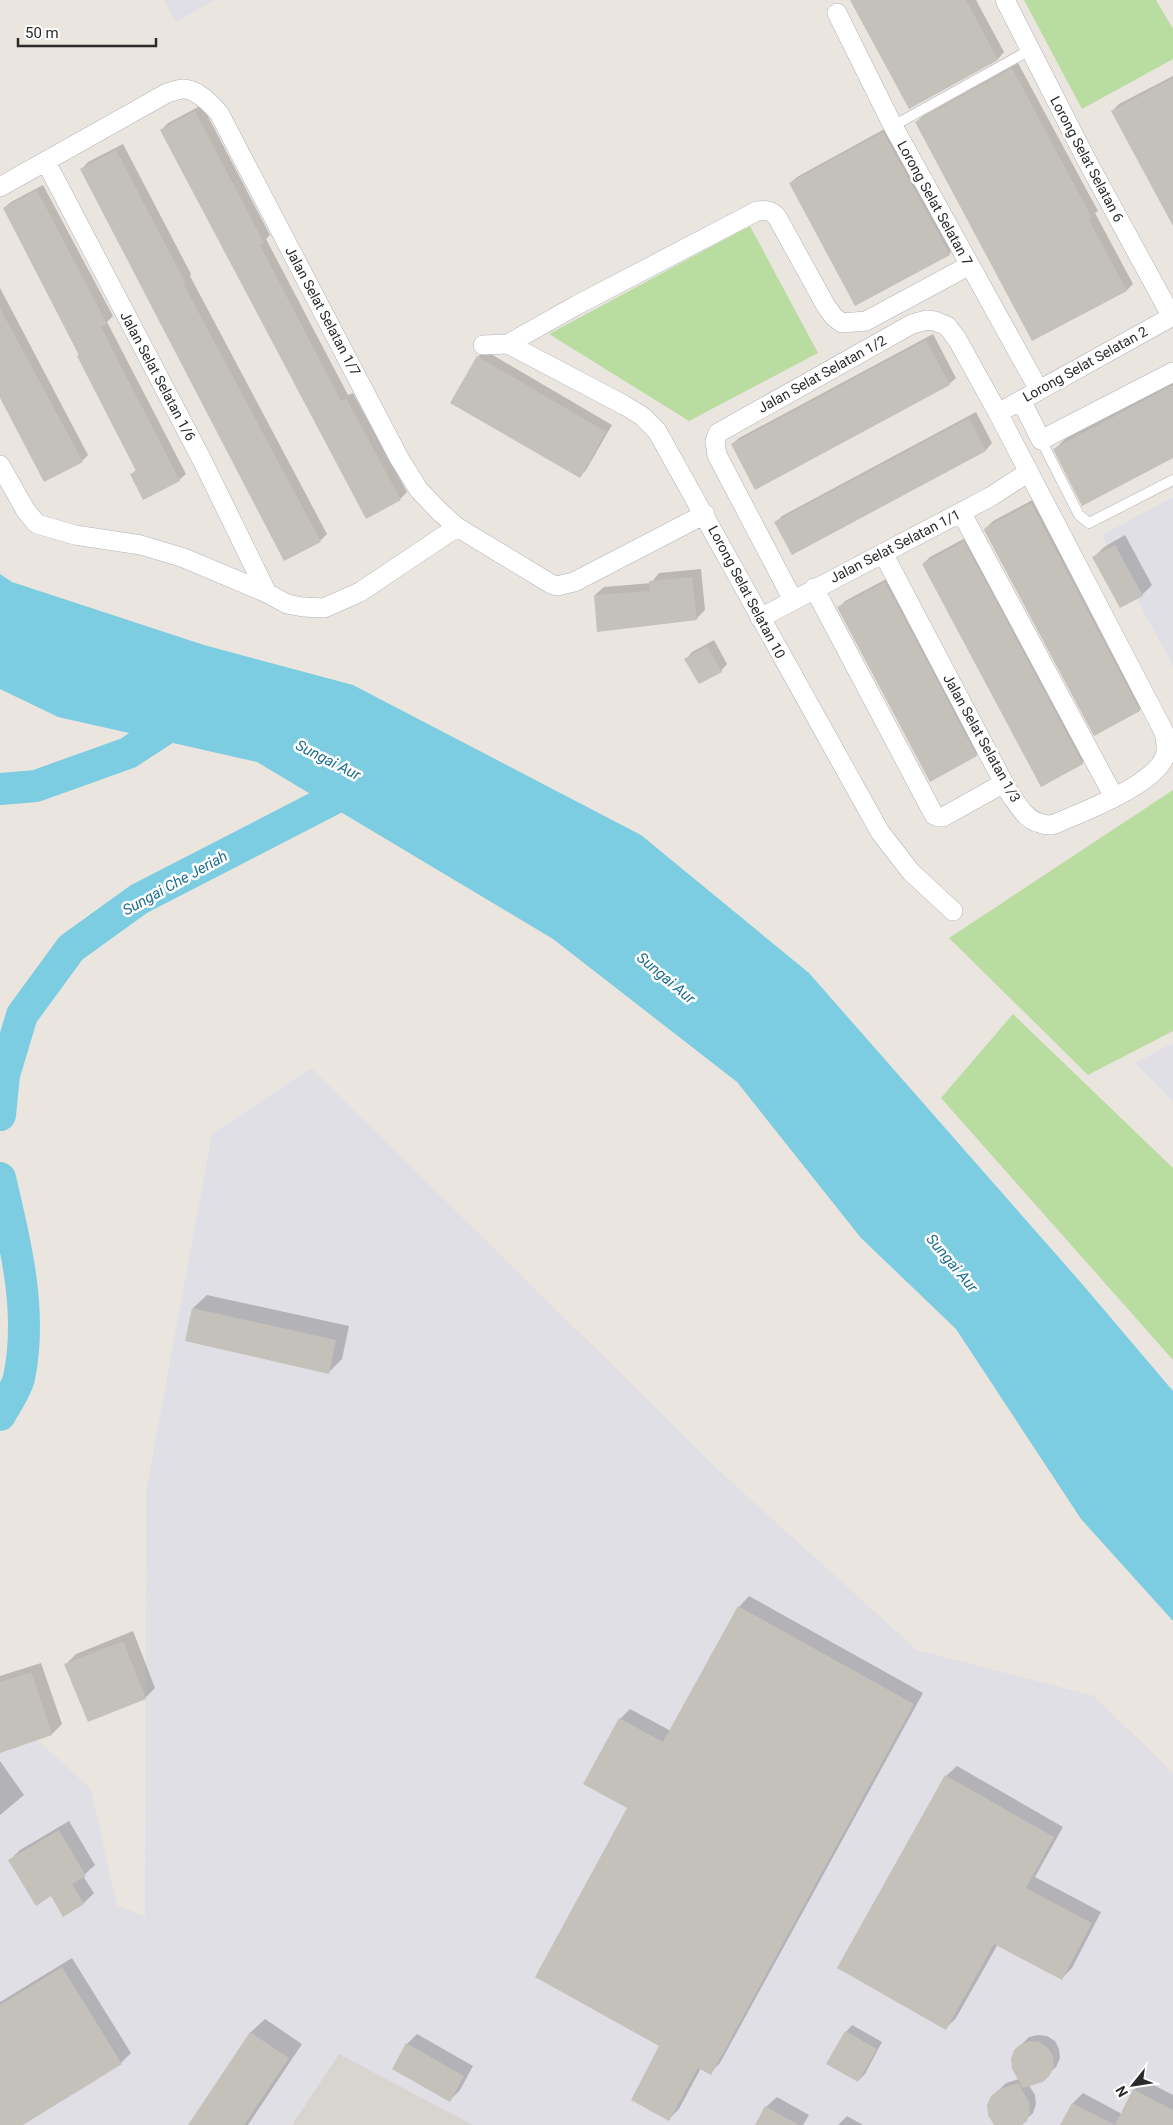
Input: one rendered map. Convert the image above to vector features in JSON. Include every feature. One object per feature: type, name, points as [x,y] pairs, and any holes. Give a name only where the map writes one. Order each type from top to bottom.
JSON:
[{"type":"street","name":"Lorong Selat Selatan 6","points":[[1005,0],[1172,316]]},
{"type":"street","name":"Lorong Selat Selatan 7","points":[[837,13],[893,126],[1039,390]]},
{"type":"street","name":"Jalan Selat Selatan 1/7","points":[[46,162],[90,135],[167,93],[183,89],[194,92],[206,99],[219,113],[399,458],[420,490],[440,512],[457,526],[545,580],[557,586],[574,582],[705,514]]},
{"type":"street","points":[[0,186],[46,162]]},
{"type":"street","name":"Jalan Selat Selatan 1/6","points":[[46,162],[202,460],[267,592]]},
{"type":"street","points":[[483,345],[508,344],[577,305],[757,211],[772,211],[777,216],[826,306],[834,317],[842,323],[866,321],[970,265]]},
{"type":"street","name":"Lorong Selat Selatan 2","points":[[998,413],[1172,316]]},
{"type":"street","name":"Jalan Selat Selatan 1/2","points":[[793,600],[717,455],[715,441],[718,433],[912,324],[927,320],[947,326],[957,339],[1029,472]]},
{"type":"street","name":"Lorong Selat Selatan 10","points":[[508,344],[642,416],[657,430],[880,832],[911,872],[953,912]]},
{"type":"street","points":[[1020,400],[1040,440],[1173,372]]},
{"type":"street","points":[[0,465],[26,511],[37,524],[75,535],[141,545],[184,558],[267,592],[287,604],[303,607],[324,608],[360,592],[457,526]]},
{"type":"street","name":"Jalan Selat Selatan 1/1","points":[[760,618],[961,512],[1029,472]]},
{"type":"street","name":"Jalan Selat Selatan 1/3","points":[[883,553],[1008,791],[1029,819],[1051,825],[1114,797],[1146,778],[1161,764],[1166,756],[1164,732],[1029,472]]},
{"type":"street","points":[[961,512],[1114,797]]},
{"type":"street","points":[[814,588],[934,815],[938,817],[943,816],[1004,783]]},
{"type":"lane","points":[[893,126],[1030,50]]},
{"type":"lane","points":[[1040,440],[1079,515],[1089,523],[1173,480]]},
{"type":"shaded area","points":[[164,0],[215,0],[176,22]]},
{"type":"shaded area","points":[[1173,497],[1173,666],[1102,535]]},
{"type":"shaded area","points":[[1173,1043],[1173,1102],[1135,1063]]},
{"type":"shaded area","points":[[311,1068],[728,1479],[917,1650],[1094,1696],[1173,1773],[1173,2125],[0,2125],[0,1720],[9,1714],[91,1789],[117,1906],[145,1916],[146,1492],[212,1134]]},
{"type":"shaded area","points":[[339,2054],[371,2071],[473,2125],[292,2125]]},
{"type":"green space","points":[[1024,0],[1156,0],[1173,29],[1173,59],[1082,109]]},
{"type":"green space","points":[[750,226],[818,353],[689,421],[549,334]]},
{"type":"green space","points":[[1173,790],[1173,1031],[1088,1075],[949,938]]},
{"type":"green space","points":[[1013,1014],[1173,1168],[1173,1360],[941,1098]]},
{"type":"water","name":"Sungai Aur","points":[[0,574],[12,582],[204,645],[353,685],[641,835],[809,973],[1083,1285],[1173,1391],[1173,1621],[1081,1519],[956,1329],[861,1238],[737,1082],[553,939],[257,762],[58,717],[0,689]]},
{"type":"building","points":[[850,0],[966,0],[998,60],[909,109]]},
{"type":"building","points":[[1012,68],[1092,218],[1089,220],[1127,291],[1032,341],[915,122]]},
{"type":"building","points":[[1173,78],[1173,226],[1111,111]]},
{"type":"building","points":[[195,111],[264,243],[260,245],[341,401],[346,398],[401,500],[366,519],[160,130]]},
{"type":"building","points":[[883,132],[950,255],[855,306],[789,183]]},
{"type":"building","points":[[116,150],[185,282],[183,283],[321,542],[284,561],[80,169]]},
{"type":"building","points":[[37,190],[107,324],[101,327],[180,481],[143,500],[130,474],[136,471],[3,208]]},
{"type":"building","points":[[0,308],[83,462],[44,482],[0,398]]},
{"type":"building","points":[[926,340],[950,385],[755,490],[731,444]]},
{"type":"building","points":[[477,356],[606,432],[580,478],[450,403]]},
{"type":"building","points":[[1173,385],[1173,458],[1082,506],[1053,449]]},
{"type":"building","points":[[969,418],[986,451],[792,555],[774,522]]},
{"type":"building","points":[[1031,503],[1140,711],[1094,736],[984,530]]},
{"type":"building","points":[[964,541],[1083,764],[1041,787],[922,564]]},
{"type":"building","points":[[1115,545],[1143,596],[1120,608],[1092,557]]},
{"type":"building","points":[[692,577],[697,620],[597,632],[594,595],[650,591],[649,581]]},
{"type":"building","points":[[885,582],[977,756],[930,782],[837,607]]},
{"type":"building","points":[[707,646],[722,672],[699,684],[684,659]]},
{"type":"building","points":[[192,1308],[336,1340],[329,1374],[185,1341]]},
{"type":"building","points":[[738,1606],[914,1704],[711,2075],[698,2068],[669,2121],[631,2100],[659,2046],[535,1977],[627,1808],[583,1784],[619,1718],[663,1742]]},
{"type":"building","points":[[123,1641],[146,1699],[88,1722],[64,1664]]},
{"type":"building","points":[[31,1672],[52,1735],[0,1753],[0,1682]]},
{"type":"building","points":[[945,1775],[1054,1837],[1026,1888],[1092,1923],[1062,1980],[994,1944],[946,2030],[837,1968]]},
{"type":"building","points":[[59,1830],[86,1876],[72,1884],[84,1904],[63,1917],[51,1896],[36,1906],[8,1860]]},
{"type":"building","points":[[62,1967],[122,2064],[23,2125],[0,2125],[0,2005]]},
{"type":"building","points":[[845,2031],[877,2049],[858,2082],[826,2064]]},
{"type":"building","points":[[250,2032],[289,2058],[244,2125],[188,2125]]},
{"type":"building","points":[[1031,2041],[1040,2042],[1048,2048],[1053,2056],[1054,2066],[1050,2075],[1043,2082],[1023,2088],[1012,2069],[1011,2059],[1014,2050],[1021,2044]]},
{"type":"building","points":[[406,2043],[464,2076],[450,2102],[392,2069]]},
{"type":"building","points":[[1018,2083],[1029,2102],[1030,2112],[1027,2121],[1022,2125],[994,2125],[988,2115],[987,2105],[991,2096],[998,2090]]},
{"type":"building","points":[[1133,2089],[1173,2110],[1173,2125],[1115,2125]]},
{"type":"building","points":[[1072,2103],[1115,2125],[1060,2125]]},
{"type":"building","points":[[765,2106],[799,2125],[755,2125]]},
{"type":"waterway","points":[[0,789],[36,786],[128,753],[188,714]]},
{"type":"waterway","name":"Sungai Che Jeriah","points":[[0,1115],[4,1075],[22,1015],[71,948],[139,899],[366,782]]},
{"type":"waterway","name":"Sungai Che Jeriah","points":[[0,1178],[16,1252],[23,1302],[24,1327],[23,1353],[18,1383],[0,1415]]}]
